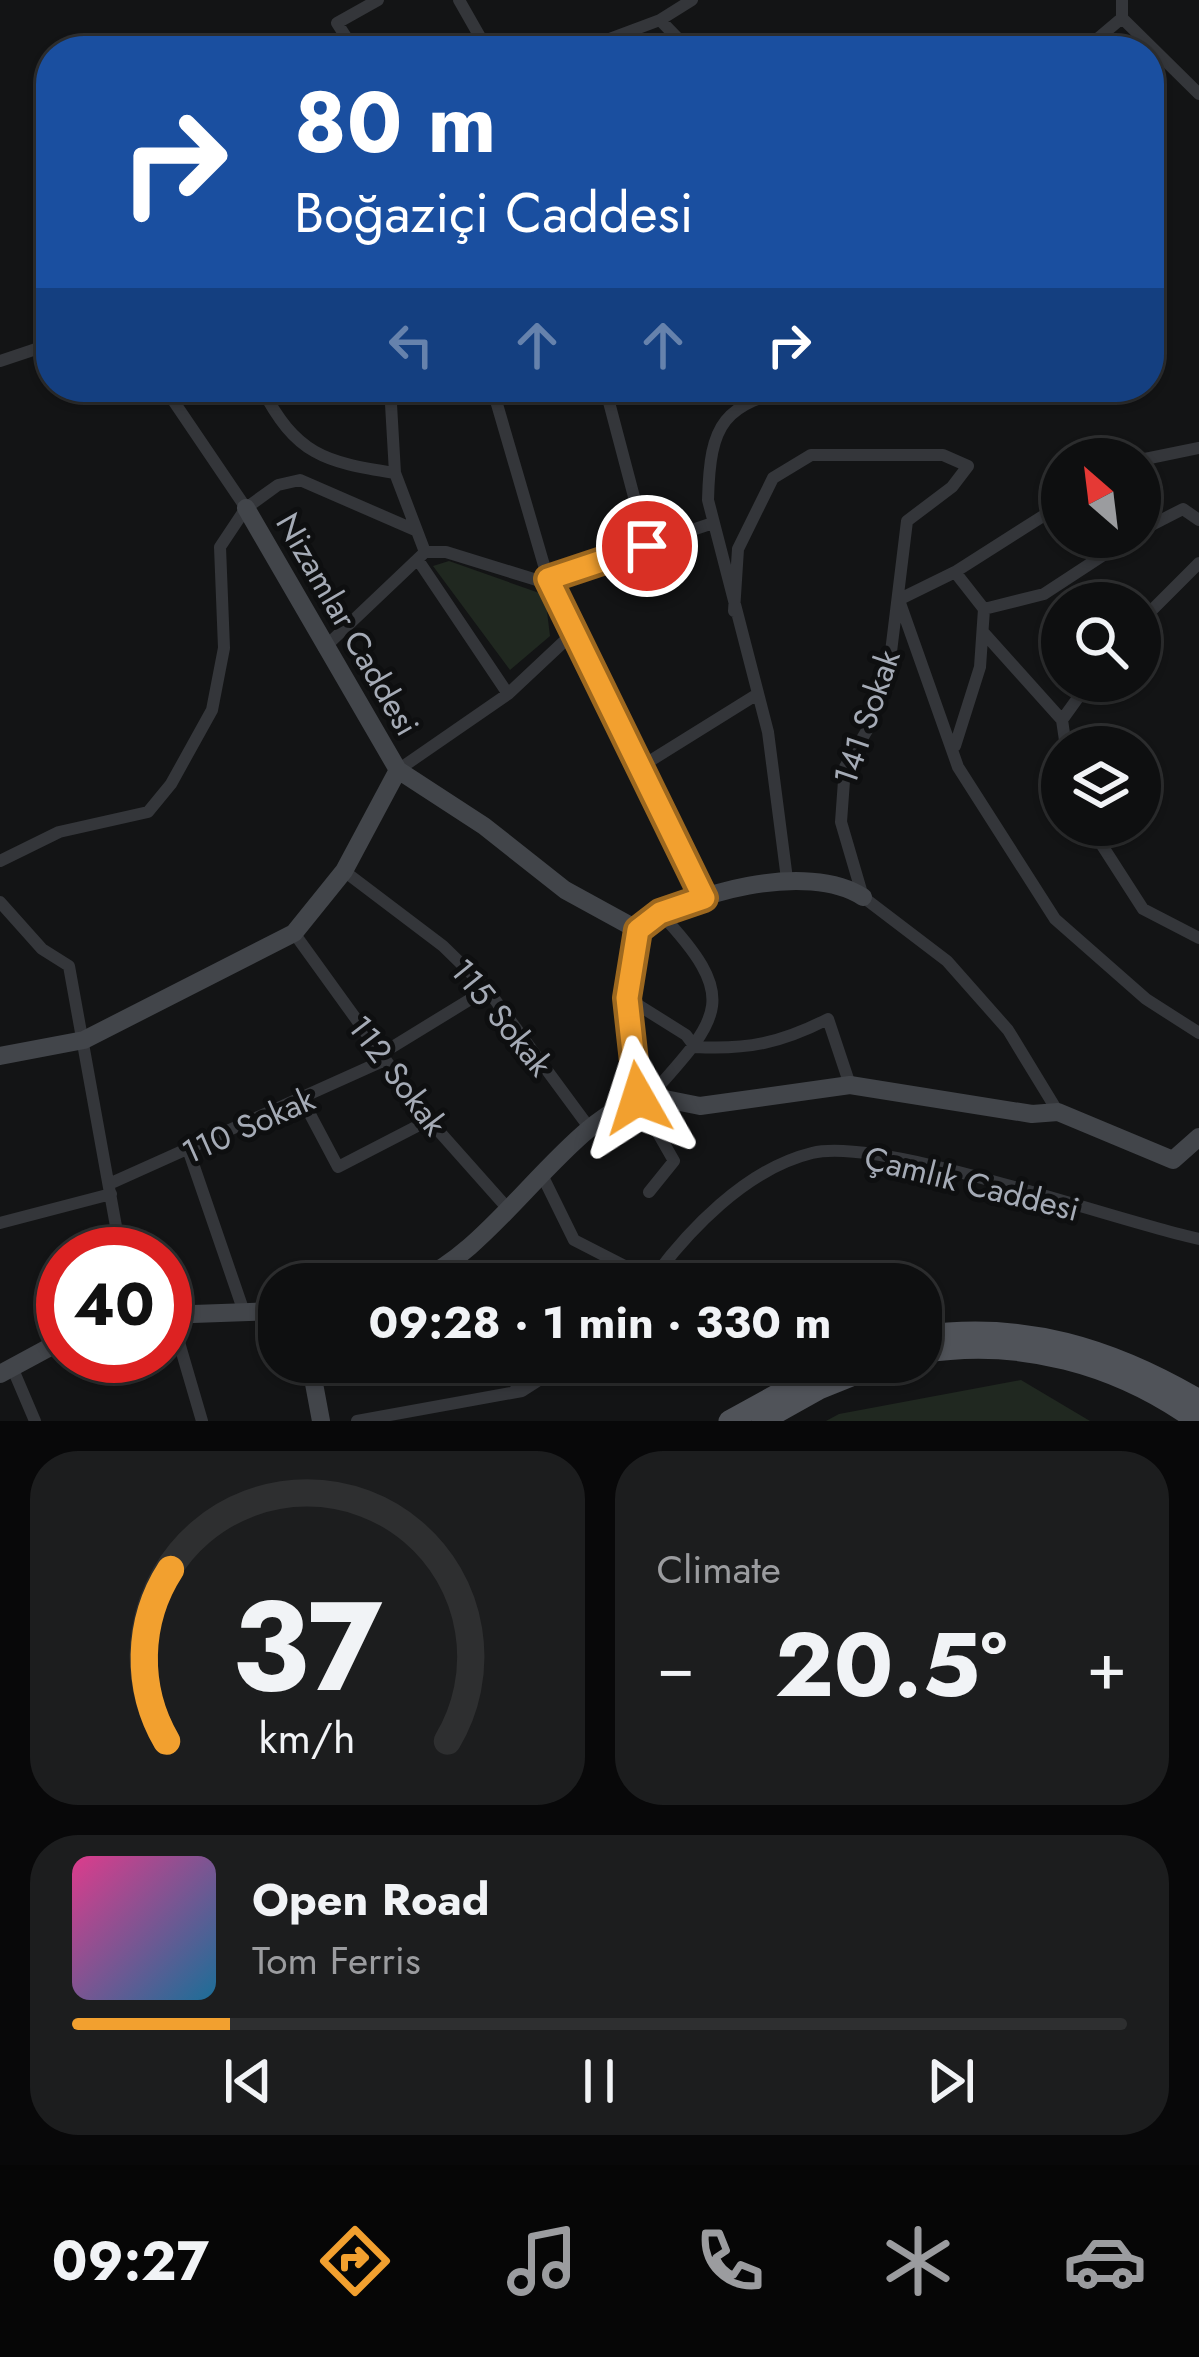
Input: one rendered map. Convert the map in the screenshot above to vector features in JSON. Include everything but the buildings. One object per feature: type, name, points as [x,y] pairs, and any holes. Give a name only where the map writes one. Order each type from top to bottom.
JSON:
[{"type":"main road","points":[[942,1334],[977,1330],[1034,1334],[1100,1350],[1199,1400]]},
{"type":"main road","points":[[942,1352],[1032,1350],[1144,1388],[1197,1421]]},
{"type":"main road","points":[[729,1421],[798,1383]]},
{"type":"main road","points":[[762,1421],[835,1383]]},
{"type":"street","points":[[346,36],[337,22],[378,0]]},
{"type":"street","points":[[459,0],[479,36]]},
{"type":"street","points":[[618,36],[660,20],[692,0]]},
{"type":"street","points":[[1122,0],[1122,17],[1141,36]]},
{"type":"street","points":[[1100,36],[1122,17]]},
{"type":"street","points":[[660,20],[675,36]]},
{"type":"street","points":[[1164,59],[1199,94]]},
{"type":"street","points":[[0,361],[36,349]]},
{"type":"street","points":[[174,402],[246,508]]},
{"type":"street","points":[[272,402],[300,442],[320,459],[395,472]]},
{"type":"street","points":[[392,402],[395,472],[422,556],[508,694]]},
{"type":"street","points":[[496,402],[548,579],[704,898]]},
{"type":"street","points":[[609,402],[647,546]]},
{"type":"street","points":[[743,402],[720,427],[709,465],[712,523],[768,733],[787,879]]},
{"type":"street","points":[[1161,456],[1199,448]]},
{"type":"street","name":"141 Sokak","points":[[734,611],[739,549],[772,478],[811,455],[944,454],[968,466],[952,487],[908,521],[890,660],[868,728],[845,767],[838,799],[863,897]]},
{"type":"street","points":[[0,861],[59,832],[148,812],[171,784],[212,710],[224,648],[220,547],[246,508],[278,485],[299,480],[415,530]]},
{"type":"street","name":"Nizamlar Caddesi","points":[[246,508],[398,770],[484,826],[565,890],[638,930]]},
{"type":"street","points":[[1161,520],[1183,509],[1199,520]]},
{"type":"street","points":[[1041,517],[955,572],[898,600],[955,747],[958,767],[1055,919],[1146,999],[1199,1033]]},
{"type":"street","points":[[324,647],[422,556],[446,552],[517,576],[548,579],[712,523]]},
{"type":"street","points":[[984,609],[1045,594],[1099,558]]},
{"type":"street","points":[[1161,601],[1199,563]]},
{"type":"street","points":[[955,572],[984,609],[980,667],[955,747]]},
{"type":"street","points":[[983,632],[1063,726]]},
{"type":"street","points":[[0,1055],[84,1040],[294,933],[344,871],[398,770],[508,694],[572,634]]},
{"type":"street","points":[[638,769],[756,695]]},
{"type":"street","points":[[1062,720],[1075,702]]},
{"type":"street","points":[[1102,846],[1143,909],[1199,938]]},
{"type":"street","name":"115 Sokak","points":[[344,871],[443,946],[487,988],[591,1130]]},
{"type":"street","points":[[649,1192],[674,1161],[644,1097],[627,998],[638,930],[660,913],[787,879],[848,888],[962,978],[1008,1030],[1058,1112]]},
{"type":"street","points":[[0,902],[42,949],[69,966],[116,1227]]},
{"type":"street","points":[[445,1263],[509,1210],[591,1130],[644,1097],[710,1026],[713,987],[703,958],[660,913]]},
{"type":"street","name":"112 Sokak","points":[[294,933],[428,1120],[509,1210]]},
{"type":"street","name":"110 Sokak","points":[[0,1221],[110,1189],[303,1101],[383,1057],[487,988]]},
{"type":"street","points":[[627,998],[686,1035],[694,1047]]},
{"type":"street","points":[[694,1047],[752,1049],[788,1039],[828,1019],[850,1085]]},
{"type":"street","points":[[644,1097],[700,1106],[850,1085],[1032,1114],[1058,1112],[1173,1160],[1199,1137]]},
{"type":"street","points":[[303,1101],[338,1167],[428,1120]]},
{"type":"street","name":"Çamlık Caddesi","points":[[668,1263],[710,1216],[758,1176],[818,1151],[910,1162],[1199,1239]]},
{"type":"street","points":[[189,1152],[244,1312]]},
{"type":"street","points":[[543,1177],[574,1240],[616,1263]]},
{"type":"street","points":[[192,1314],[258,1312]]},
{"type":"street","points":[[35,1421],[6,1370],[36,1354]]},
{"type":"street","points":[[190,1383],[202,1421]]},
{"type":"street","points":[[314,1383],[321,1421]]},
{"type":"street","points":[[515,1383],[522,1391]]},
{"type":"street","points":[[357,1421],[522,1391],[534,1383]]},
{"type":"shaded area","points":[[449,561],[545,595],[550,636],[510,670],[433,566]]},
{"type":"shaded area","points":[[1021,1380],[1090,1421],[826,1421],[839,1414]]},
{"type":"route","points":[[638,1098],[627,998],[638,930],[660,913],[704,898],[604,702],[548,579],[647,546]]}]
